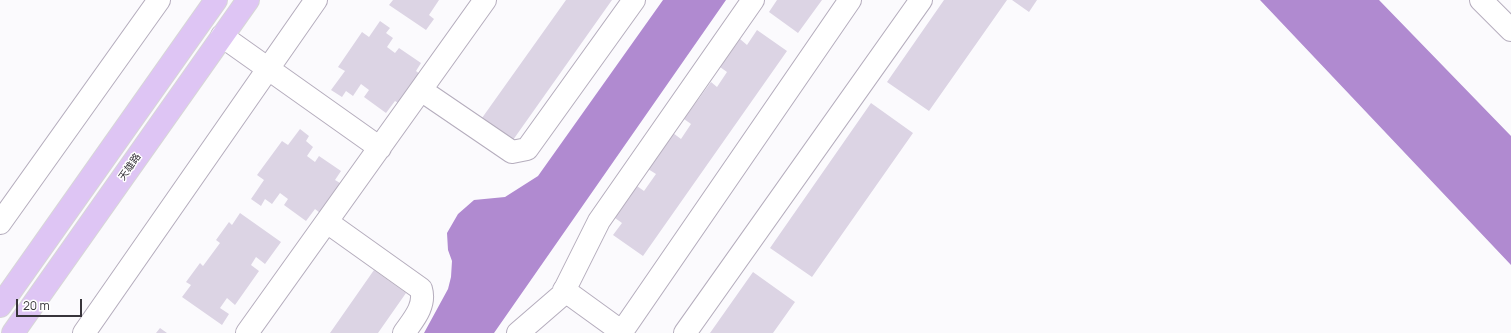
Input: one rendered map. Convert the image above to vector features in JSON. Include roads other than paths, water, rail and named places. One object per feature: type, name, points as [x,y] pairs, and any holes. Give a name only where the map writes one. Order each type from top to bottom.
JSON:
[{"type":"main road","points":[[0,306],[216,0]]},
{"type":"main road","name":"天雄路","points":[[13,333],[248,0]]},
{"type":"street","points":[[0,223],[159,0]]},
{"type":"street","points":[[84,333],[316,0]]},
{"type":"street","points":[[247,333],[485,0]]},
{"type":"street","points":[[421,90],[512,152],[527,149],[634,0]]},
{"type":"street","points":[[518,333],[553,303],[564,290],[599,221],[753,0]]},
{"type":"street","points":[[564,290],[622,332],[850,0]]},
{"type":"street","points":[[685,333],[921,0]]},
{"type":"street","points":[[1481,0],[1511,30]]},
{"type":"street","points":[[222,36],[380,148]]},
{"type":"street","points":[[327,222],[421,289],[423,296],[420,310],[404,333]]}]
